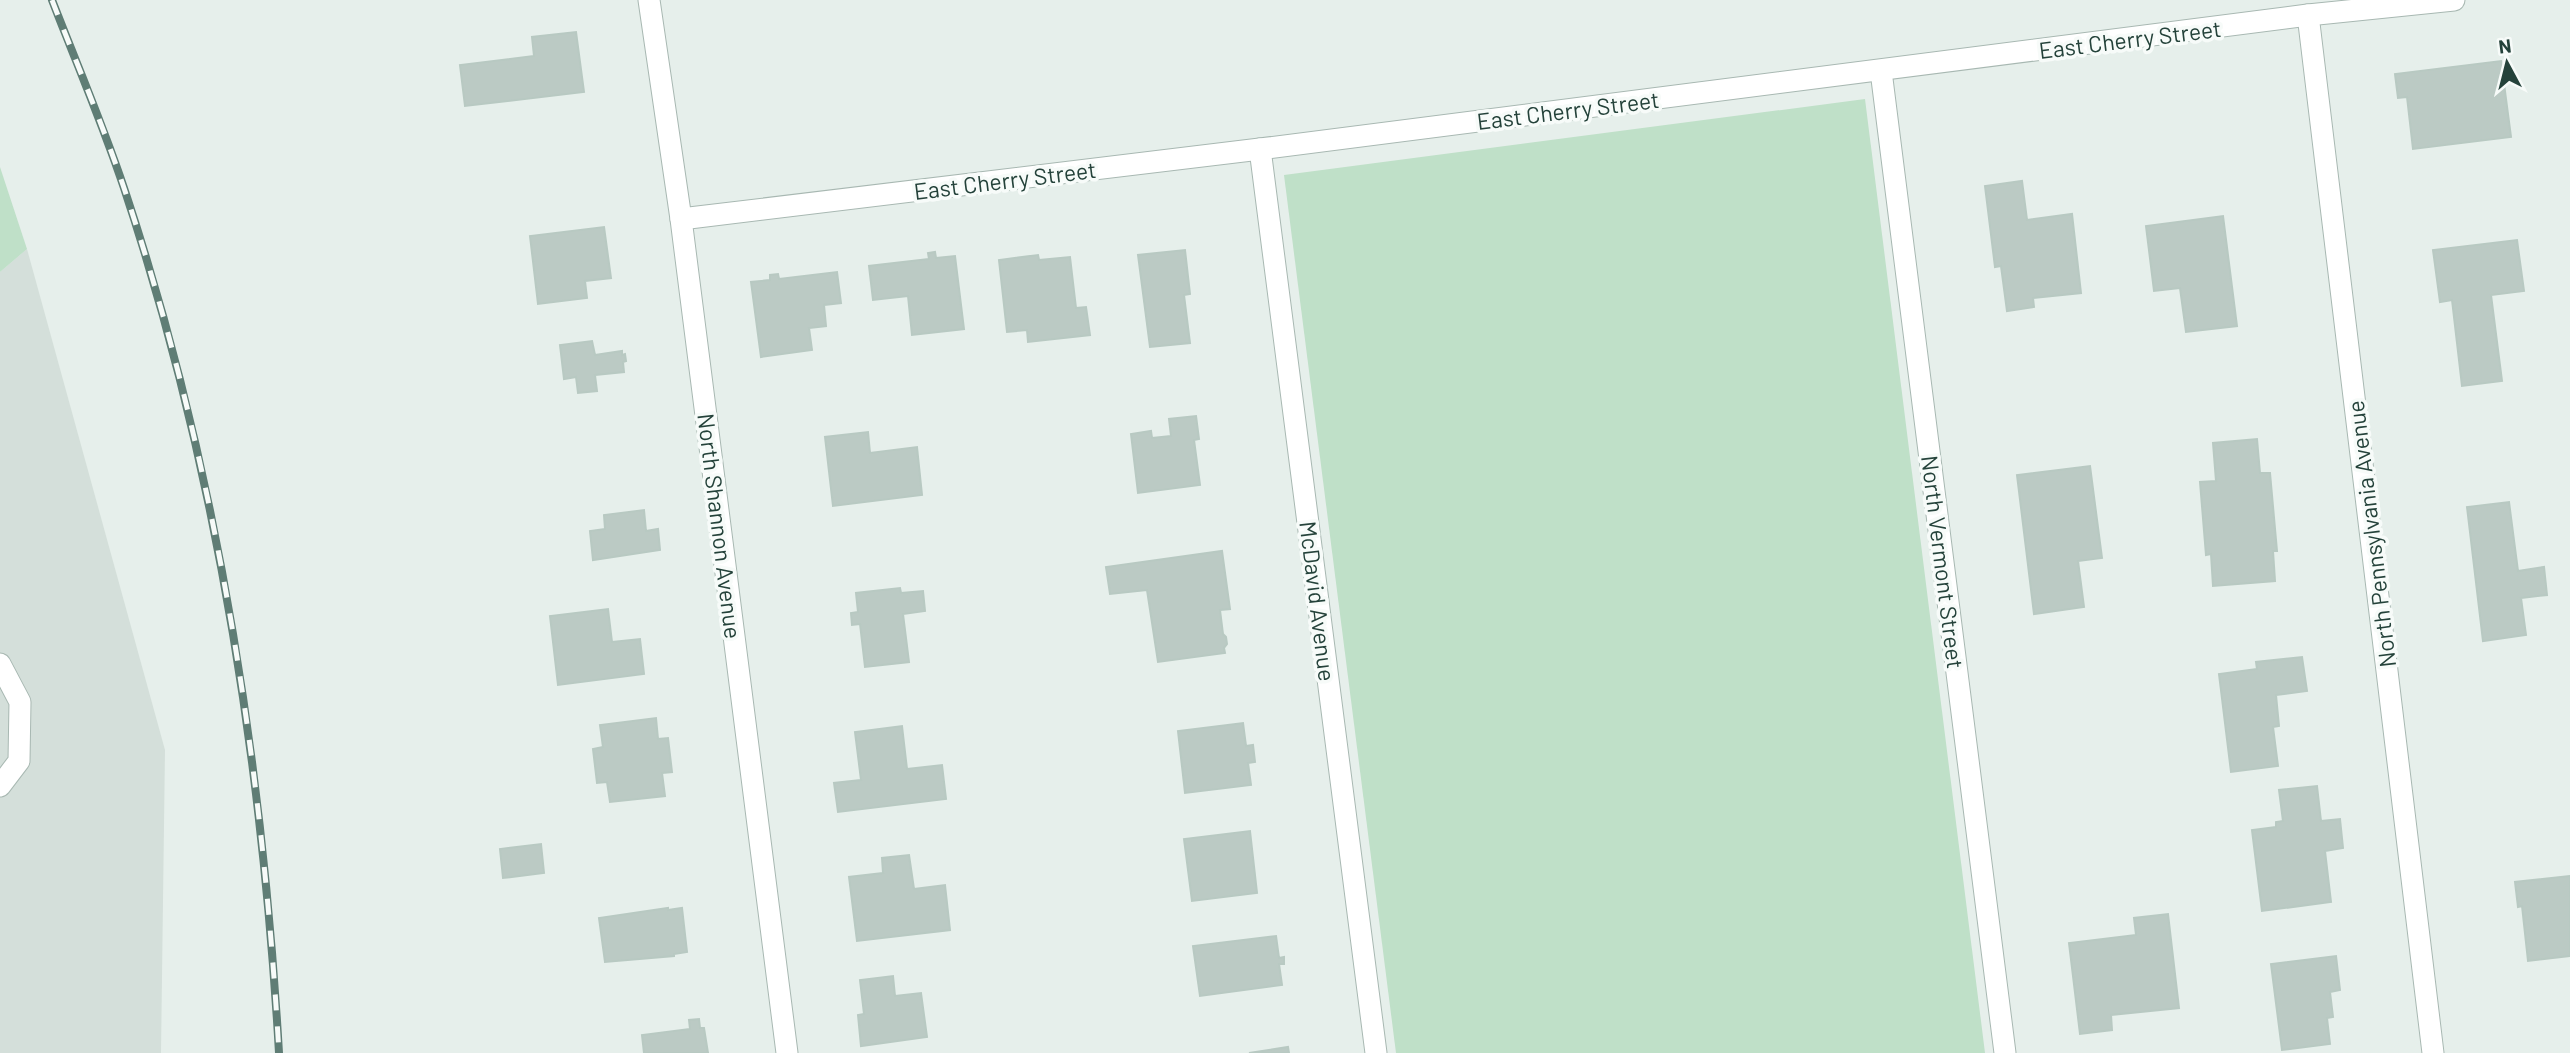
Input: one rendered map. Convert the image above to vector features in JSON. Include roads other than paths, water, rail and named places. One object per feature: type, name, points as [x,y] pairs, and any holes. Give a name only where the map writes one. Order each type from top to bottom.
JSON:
[{"type":"street","name":"North Shannon Avenue","points":[[649,0],[681,219],[787,1053]]},
{"type":"street","name":"East Cherry Street","points":[[681,219],[1260,149],[2308,15],[2454,0]]},
{"type":"street","name":"North Pennsylvania Avenue","points":[[2308,15],[2433,1053]]},
{"type":"street","name":"North Vermont Street","points":[[1881,71],[2005,1053]]},
{"type":"street","name":"McDavid Avenue","points":[[1260,149],[1376,1053]]},
{"type":"street","points":[[0,664],[20,702],[19,761],[0,786]]},
{"type":"railway","points":[[52,0],[124,188],[157,293],[209,507],[230,615],[261,833],[279,1053]]}]
